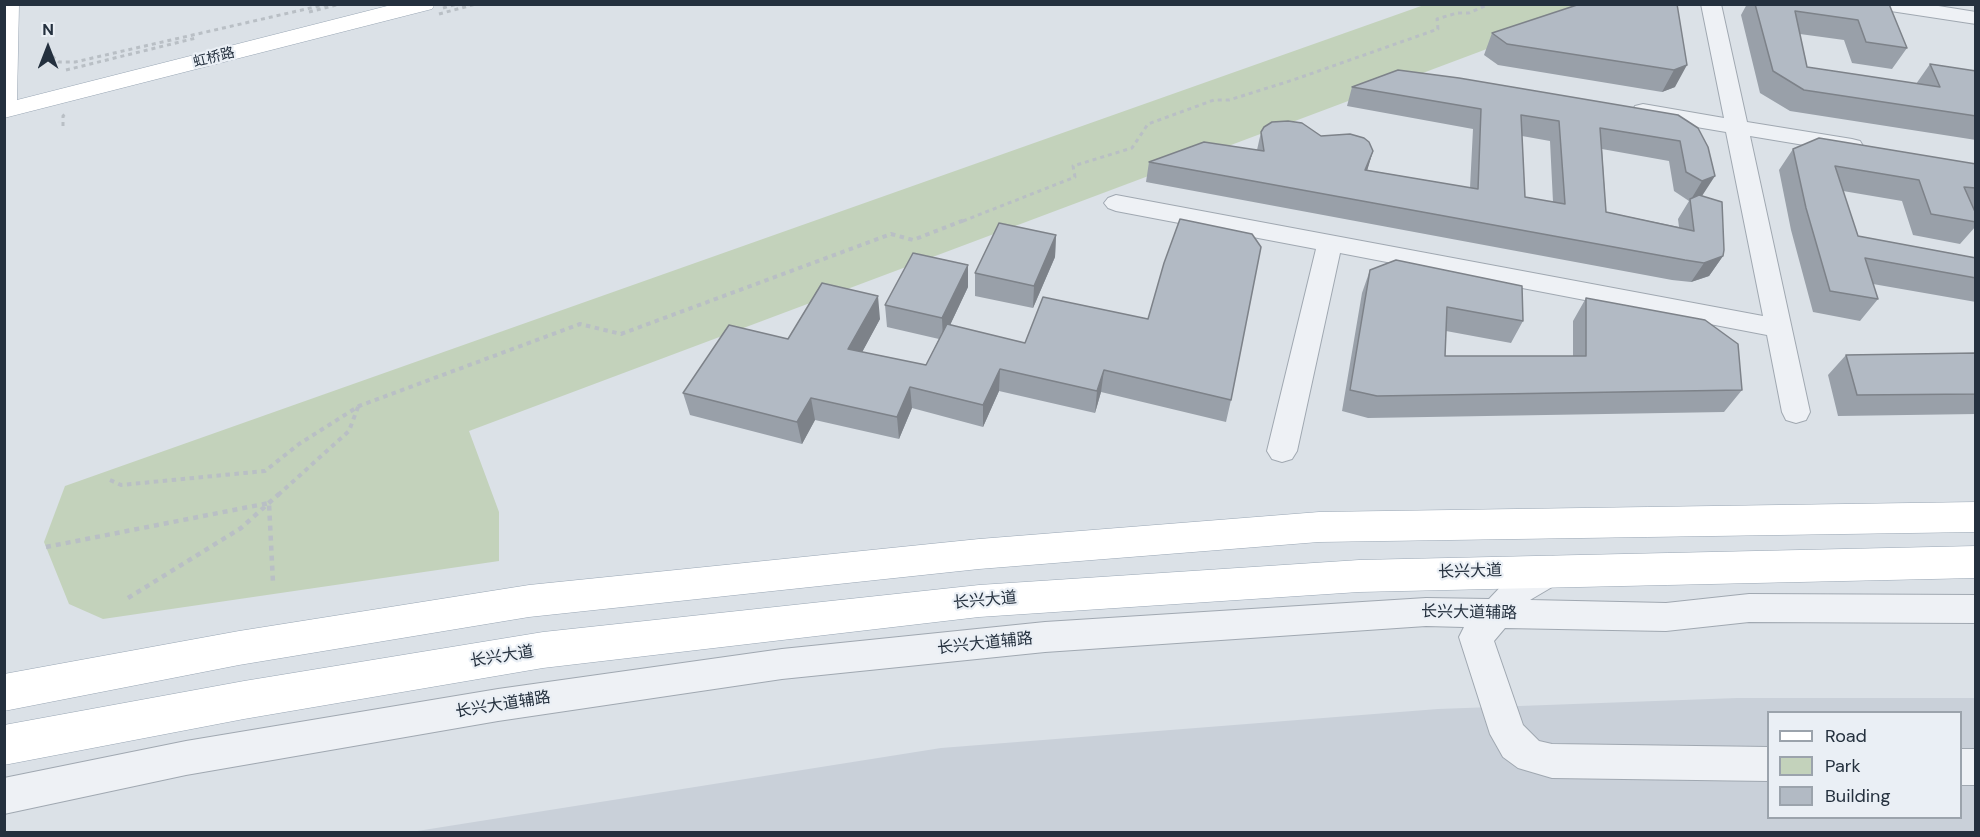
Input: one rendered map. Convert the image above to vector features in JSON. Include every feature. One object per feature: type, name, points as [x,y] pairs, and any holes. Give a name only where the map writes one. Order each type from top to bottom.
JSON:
[{"type":"main road","points":[[5,100],[8,4]]},
{"type":"main road","name":"虹桥路","points":[[134,70],[363,4]]},
{"type":"main road","name":"虹桥路","points":[[5,100],[424,4]]},
{"type":"main road","points":[[4,693],[239,648],[529,601],[979,554],[1319,527],[1976,516]]},
{"type":"main road","name":"长兴大道","points":[[4,745],[244,700],[543,650],[979,601],[1374,576],[1553,570],[1976,562]]},
{"type":"street","points":[[1712,4],[1796,412]]},
{"type":"street","points":[[1884,4],[1976,18]]},
{"type":"street","points":[[1935,4],[1976,10]]},
{"type":"street","points":[[1622,108],[1873,150]]},
{"type":"street","points":[[1116,203],[1779,328]]},
{"type":"street","points":[[1282,451],[1329,243]]},
{"type":"street","points":[[1553,570],[1523,585],[1486,625],[1508,734],[1516,745],[1532,756],[1552,761],[1767,764]]},
{"type":"street","points":[[1374,576],[1413,593],[1444,612]]},
{"type":"street","name":"长兴大道辅路","points":[[4,796],[186,758],[498,705],[782,664],[1044,638],[1444,612],[1486,625],[1666,617],[1749,608],[1976,609]]},
{"type":"path","points":[[52,56],[59,62],[75,62],[328,4]]},
{"type":"path","points":[[66,70],[340,4]]},
{"type":"path","points":[[110,480],[121,485],[265,471],[299,444],[359,406],[580,324],[621,334],[891,234],[913,240],[1075,177],[1073,166],[1132,148],[1148,124],[1214,100],[1228,100],[1438,29],[1437,19],[1457,13],[1469,13],[1489,4]]},
{"type":"path","points":[[128,598],[242,528],[349,431],[359,406]]},
{"type":"path","points":[[46,547],[269,503]]},
{"type":"path","points":[[269,503],[273,583]]},
{"type":"shaded area","points":[[1737,698],[1975,698],[1975,832],[411,832],[941,748],[1438,709]]},
{"type":"green space","points":[[1424,5],[1604,5],[469,431],[499,512],[499,561],[103,619],[69,604],[44,542],[65,486]]},
{"type":"building","points":[[1580,4],[1677,4],[1687,65],[1674,70],[1507,44],[1492,33]]},
{"type":"building","points":[[1755,4],[1889,4],[1907,48],[1866,42],[1858,20],[1795,11],[1807,67],[1940,87],[1930,64],[1976,71],[1976,116],[1804,90],[1773,71]]},
{"type":"building","points":[[1398,70],[1678,115],[1698,128],[1708,147],[1715,176],[1702,181],[1686,172],[1680,141],[1600,128],[1606,212],[1694,231],[1690,199],[1699,195],[1722,202],[1723,256],[1704,263],[1685,260],[1149,162],[1204,142],[1264,151],[1261,132],[1264,127],[1272,122],[1288,121],[1302,123],[1321,136],[1350,134],[1364,138],[1369,142],[1373,151],[1365,170],[1478,189],[1481,109],[1352,87]],"holes":[[[1521,115],[1559,121],[1565,204],[1525,197]]]},
{"type":"building","points":[[1819,138],[1976,164],[1976,188],[1964,187],[1976,214],[1976,222],[1931,214],[1919,180],[1835,166],[1858,236],[1976,258],[1976,278],[1865,258],[1878,299],[1830,291],[1806,208],[1793,149]]},
{"type":"building","points":[[1180,219],[1252,234],[1261,247],[1231,400],[1104,370],[1097,391],[1000,369],[983,405],[910,387],[897,417],[811,398],[797,422],[683,393],[729,325],[788,339],[822,283],[878,296],[848,349],[926,365],[947,324],[1025,343],[1043,297],[1148,319],[1164,263]]},
{"type":"building","points":[[999,223],[1056,235],[1034,286],[975,273]]},
{"type":"building","points":[[913,253],[968,265],[942,318],[885,305]]},
{"type":"building","points":[[1396,260],[1522,286],[1523,321],[1447,307],[1445,356],[1586,356],[1586,298],[1705,320],[1738,344],[1742,390],[1377,396],[1350,390],[1370,270]]},
{"type":"building","points":[[1976,353],[1976,394],[1857,395],[1846,355]]}]
